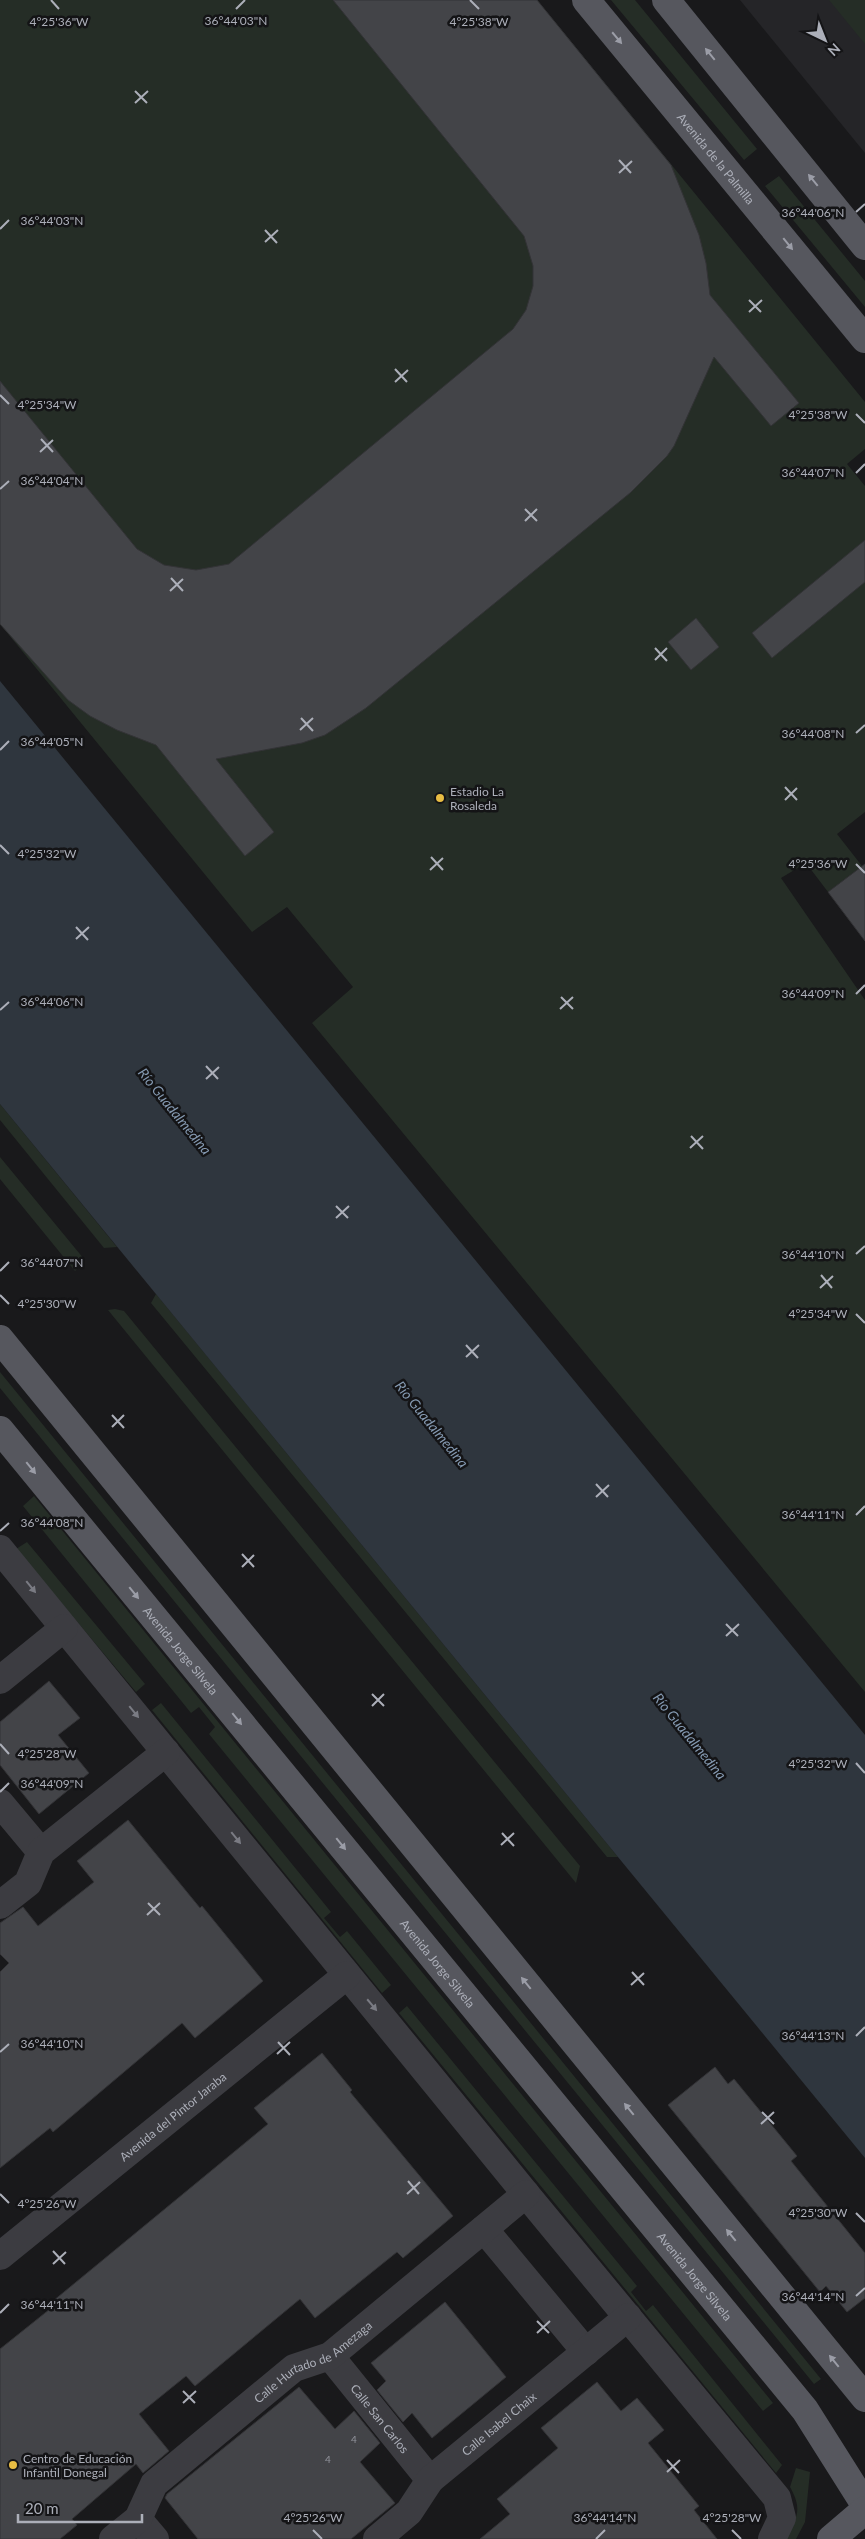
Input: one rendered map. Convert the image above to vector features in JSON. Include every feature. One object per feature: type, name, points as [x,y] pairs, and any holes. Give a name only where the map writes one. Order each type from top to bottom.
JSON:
[{"type":"main road","name":"Avenida de la Palmilla","points":[[586,0],[865,339]]},
{"type":"main road","points":[[666,0],[865,246]]},
{"type":"main road","points":[[0,1340],[865,2398]]},
{"type":"main road","name":"Avenida Jorge Silvela","points":[[0,1430],[805,2410],[865,2504]]},
{"type":"main road","points":[[832,2539],[865,2510]]},
{"type":"street","points":[[0,1549],[526,2194],[777,2498],[777,2529]]},
{"type":"street","points":[[0,1680],[64,1628]]},
{"type":"street","points":[[0,1905],[28,1882],[41,1852],[166,1752]]},
{"type":"street","points":[[0,1803],[41,1852]]},
{"type":"street","name":"Avenida del Pintor Jaraba","points":[[0,2256],[347,1975]]},
{"type":"street","name":"Calle Hurtado de Amezaga","points":[[113,2539],[147,2529],[154,2484],[294,2368],[330,2356],[526,2194]]},
{"type":"street","points":[[484,2230],[586,2352]]},
{"type":"street","name":"Calle Isabel Chaix","points":[[377,2539],[409,2512],[430,2480],[628,2317]]},
{"type":"street","name":"Calle San Carlos","points":[[330,2356],[430,2480]]},
{"type":"shaded area","name":"Estadio La Rosaleda","points":[[0,0],[537,0],[865,402],[865,449],[847,464],[865,486],[865,812],[837,834],[862,866],[828,892],[806,863],[781,878],[865,1000],[865,1692],[312,1023],[353,987],[287,907],[252,932],[0,624]]},
{"type":"shaded area","points":[[611,0],[635,0],[757,149],[744,160]]},
{"type":"shaded area","points":[[740,0],[865,0],[865,153]]},
{"type":"shaded area","points":[[829,0],[865,0],[865,44]]},
{"type":"shaded area","points":[[779,176],[865,281],[865,307],[765,186]]},
{"type":"shaded area","points":[[0,1104],[117,1247],[104,1248],[0,1120]]},
{"type":"shaded area","points":[[0,1157],[84,1259],[75,1271],[0,1179]]},
{"type":"shaded area","points":[[156,1294],[618,1857],[607,1857],[151,1303]]},
{"type":"shaded area","points":[[108,1310],[124,1311],[580,1866],[576,1883]]},
{"type":"shaded area","points":[[0,1372],[821,2379],[814,2384],[0,1388]]},
{"type":"shaded area","points":[[34,1496],[773,2403],[763,2411],[209,1734],[215,1727],[199,1707],[191,1713],[23,1506]]},
{"type":"shaded area","points":[[27,1542],[145,1684],[136,1692],[16,1549]]},
{"type":"shaded area","points":[[161,1703],[331,1912],[324,1918],[340,1937],[347,1931],[391,1985],[382,1993],[152,1710]]},
{"type":"shaded area","points":[[407,2006],[637,2286],[631,2292],[646,2311],[653,2305],[782,2465],[776,2473],[399,2013]]},
{"type":"shaded area","points":[[796,2468],[810,2472],[805,2522],[796,2539],[785,2539],[797,2514],[796,2502],[790,2487]]},
{"type":"water","name":"Río Guadalmedina","points":[[0,681],[865,1735],[865,2158],[0,1104]]},
{"type":"building","points":[[333,0],[537,0],[671,165],[699,235],[706,263],[710,295],[799,403],[771,426],[714,357],[674,446],[667,456],[630,493],[366,708],[325,735],[302,743],[216,759],[274,832],[245,856],[156,745],[117,730],[90,716],[68,700],[0,624],[0,381],[137,549],[164,565],[196,570],[229,564],[513,329],[526,310],[533,286],[533,266],[524,236]]},
{"type":"building","points":[[865,540],[865,582],[772,658],[752,633]]},
{"type":"building","points":[[696,618],[719,647],[691,670],[668,642]]},
{"type":"building","points":[[865,864],[865,941],[828,892]]},
{"type":"building","points":[[49,1681],[80,1718],[58,1735],[89,1773],[39,1814],[0,1765],[0,1722]]},
{"type":"building","points":[[128,1820],[263,1981],[195,2038],[182,2023],[53,2132],[50,2128],[0,2168],[0,1972],[9,1963],[0,1954],[0,1923],[23,1907],[38,1926],[94,1882],[77,1861]]},
{"type":"building","points":[[322,2053],[352,2090],[350,2092],[453,2216],[403,2258],[397,2252],[315,2318],[300,2299],[195,2386],[186,2376],[139,2414],[169,2451],[143,2473],[136,2464],[72,2519],[77,2525],[60,2539],[0,2539],[0,2349],[50,2309],[47,2306],[268,2124],[254,2108]]},
{"type":"building","points":[[715,2067],[728,2084],[734,2079],[797,2156],[791,2161],[865,2253],[865,2298],[847,2312],[826,2286],[820,2292],[668,2105]]},
{"type":"building","points":[[445,2302],[506,2377],[432,2438],[412,2413],[403,2422],[377,2390],[386,2381],[371,2363]]},
{"type":"building","points":[[597,2382],[621,2411],[637,2398],[664,2430],[648,2443],[699,2506],[694,2510],[717,2539],[480,2539],[510,2514],[497,2499],[558,2448],[541,2428]]},
{"type":"building","points":[[299,2387],[335,2429],[354,2411],[380,2443],[360,2462],[395,2503],[351,2539],[198,2539],[165,2498],[167,2494]]},
{"type":"place","name":"Estadio La Rosaleda","points":[[440,798]]},
{"type":"place","name":"Centro de Educación Infantil Donegal","points":[[13,2465]]}]
